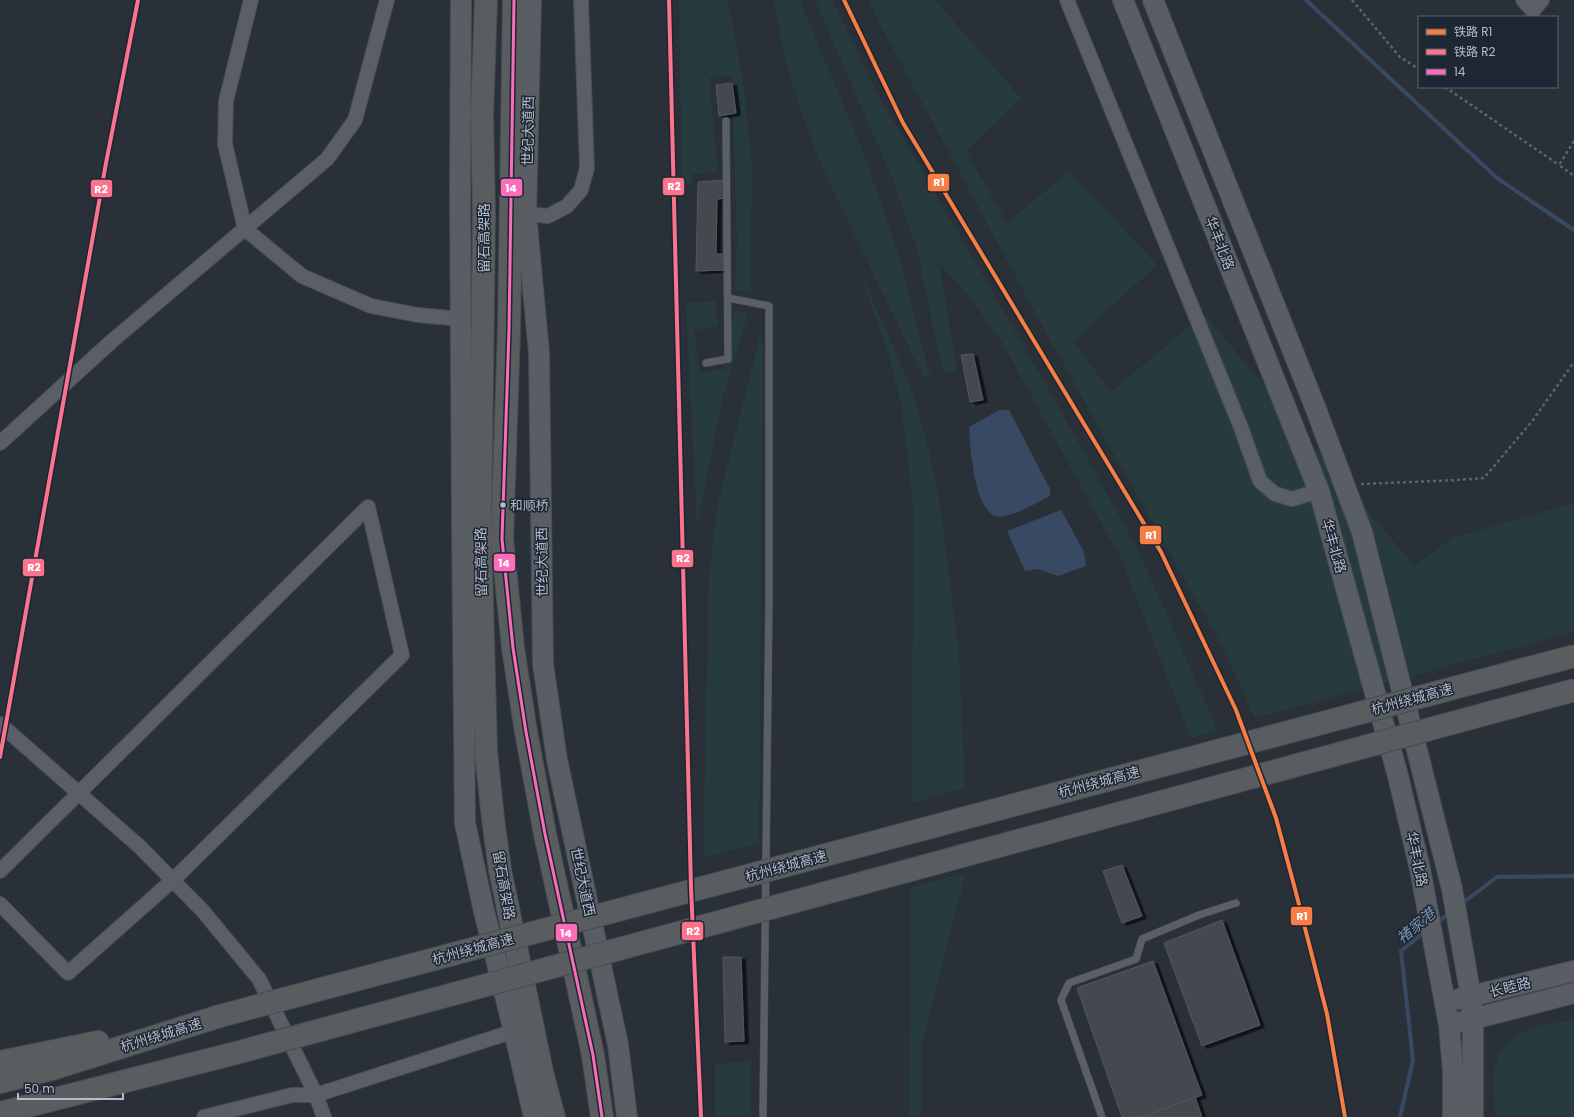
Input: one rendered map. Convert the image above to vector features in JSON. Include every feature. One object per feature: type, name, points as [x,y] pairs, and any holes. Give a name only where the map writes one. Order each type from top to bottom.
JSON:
[{"type":"highway","name":"留石高架路","points":[[486,0],[482,114],[484,215],[480,532],[486,752],[492,819],[500,870],[542,1072],[554,1117]]},
{"type":"highway","name":"留石高架路","points":[[514,0],[509,330],[502,540],[513,648],[526,732],[544,826],[593,1055],[602,1117]]},
{"type":"highway","points":[[513,648],[526,214]]},
{"type":"highway","name":"杭州绕城高速","points":[[0,1082],[55,1068],[220,1016],[1574,656]]},
{"type":"highway","points":[[0,1113],[232,1054],[1574,690]]},
{"type":"highway","points":[[0,1062],[220,1016]]},
{"type":"highway","points":[[38,1117],[169,1079],[232,1054]]},
{"type":"main road","points":[[461,0],[461,319],[466,822],[483,907],[534,1117]]},
{"type":"main road","name":"世纪大道西","points":[[531,0],[526,214],[539,353],[543,664],[557,760],[618,1045],[627,1117]]},
{"type":"main road","name":"华丰北路","points":[[1123,0],[1319,491],[1398,776],[1420,869],[1449,1025],[1453,1071],[1453,1117]]},
{"type":"main road","name":"华丰北路","points":[[1153,0],[1314,404],[1362,532],[1452,889],[1471,997],[1473,1019],[1473,1117]]},
{"type":"main road","name":"长睦路","points":[[1445,1003],[1574,971]]},
{"type":"main road","name":"长睦路","points":[[1449,1025],[1574,993]]},
{"type":"street","points":[[251,0],[226,101],[224,144],[245,229],[302,276],[371,306],[418,315],[461,319]]},
{"type":"street","points":[[0,443],[112,341],[327,159],[355,120],[387,0]]},
{"type":"street","points":[[526,214],[548,216],[566,206],[581,190],[587,168],[581,0]]},
{"type":"street","points":[[1067,0],[1240,425],[1260,481],[1274,494],[1292,499],[1319,491]]},
{"type":"street","points":[[1523,0],[1531,14],[1542,0]]},
{"type":"street","points":[[0,871],[368,507],[402,655],[173,880],[68,974],[0,904]]},
{"type":"street","points":[[0,724],[140,847],[202,910],[259,979],[316,1095],[324,1117]]},
{"type":"street","points":[[204,1117],[292,1095],[316,1095],[514,1031]]},
{"type":"lane","points":[[706,363],[728,359],[726,121]]},
{"type":"lane","points":[[728,298],[769,306],[768,833],[763,1117]]},
{"type":"lane","points":[[1102,1117],[1075,1036],[1061,1000],[1069,983],[1136,959],[1142,939],[1199,915],[1236,903]]},
{"type":"path","points":[[1352,0],[1400,57],[1418,68]]},
{"type":"path","points":[[1446,88],[1574,176]]},
{"type":"path","points":[[1559,165],[1574,141]]},
{"type":"path","points":[[1344,485],[1484,478],[1533,420],[1574,362]]},
{"type":"green space","points":[[679,0],[728,0],[743,81],[752,165],[750,292],[735,290],[737,244],[732,75],[709,78],[718,172],[693,174],[690,185],[682,185]]},
{"type":"green space","points":[[774,0],[801,0],[800,1],[863,152],[898,252],[930,375],[923,377],[826,175],[808,131],[788,70]]},
{"type":"green space","points":[[815,0],[832,0],[880,98],[1056,402],[1140,554],[1218,731],[1191,738],[1121,559],[1003,344],[969,296],[939,263],[957,371],[943,373],[917,250],[893,180]]},
{"type":"green space","points":[[869,0],[935,0],[1021,98],[966,151],[1007,223],[1069,171],[1157,265],[1073,341],[1111,392],[1204,314],[1414,566],[1452,538],[1574,503],[1574,632],[1255,718],[1222,646],[1051,342],[881,26]]},
{"type":"green space","points":[[855,259],[910,386],[926,439],[938,490],[959,654],[965,788],[911,803],[914,520],[908,459],[901,404],[889,356]]},
{"type":"green space","points":[[715,301],[718,326],[694,330],[700,373],[726,369],[734,310],[748,314],[723,396],[697,526],[686,303]]},
{"type":"green space","points":[[760,336],[763,345],[759,843],[703,857],[709,576],[718,503]]},
{"type":"green space","points":[[966,873],[922,1044],[921,1117],[909,1117],[911,887]]},
{"type":"green space","points":[[1574,1019],[1574,1117],[1495,1117],[1494,1072],[1500,1054],[1506,1044],[1526,1031],[1537,1027]]},
{"type":"green space","points":[[751,1061],[751,1117],[715,1117],[715,1064]]},
{"type":"water","points":[[999,410],[1009,410],[1050,489],[1050,496],[1023,510],[1002,517],[996,516],[989,511],[978,490],[972,462],[969,427]]},
{"type":"water","points":[[1061,510],[1084,552],[1086,566],[1058,576],[1038,569],[1025,571],[1007,531]]},
{"type":"building","points":[[732,83],[736,113],[719,116],[716,85]]},
{"type":"building","points":[[725,180],[725,198],[717,199],[716,254],[723,254],[725,270],[696,271],[698,182]]},
{"type":"building","points":[[973,354],[983,400],[970,402],[961,355]]},
{"type":"building","points":[[1122,865],[1142,916],[1122,923],[1103,871]]},
{"type":"building","points":[[1222,920],[1260,1025],[1202,1046],[1164,943]]},
{"type":"building","points":[[723,957],[741,957],[744,1041],[725,1042]]},
{"type":"building","points":[[1153,961],[1202,1095],[1143,1117],[1122,1117],[1077,988]]},
{"type":"building","points":[[1195,1097],[1202,1117],[1143,1117]]},
{"type":"waterway","points":[[1306,0],[1497,178],[1574,230]]},
{"type":"waterway","name":"褚家港","points":[[1460,905],[1497,877],[1574,876]]},
{"type":"waterway","name":"褚家港","points":[[1436,923],[1450,913]]},
{"type":"waterway","name":"褚家港","points":[[1400,1117],[1413,1060],[1401,951],[1426,931]]},
{"type":"rail line","name":"R2","points":[[0,757],[106,163],[138,0]]},
{"type":"rail line","name":"R2","points":[[669,0],[691,887],[701,1117]]},
{"type":"rail line","name":"R1","points":[[844,0],[903,123],[1161,552],[1236,710],[1276,818],[1327,1014],[1345,1117]]},
{"type":"transit line","name":"14","points":[[514,0],[509,330],[502,539],[513,648],[526,732],[545,834],[593,1055],[602,1117]]},
{"type":"place","name":"和顺桥","points":[[503,505]]}]
